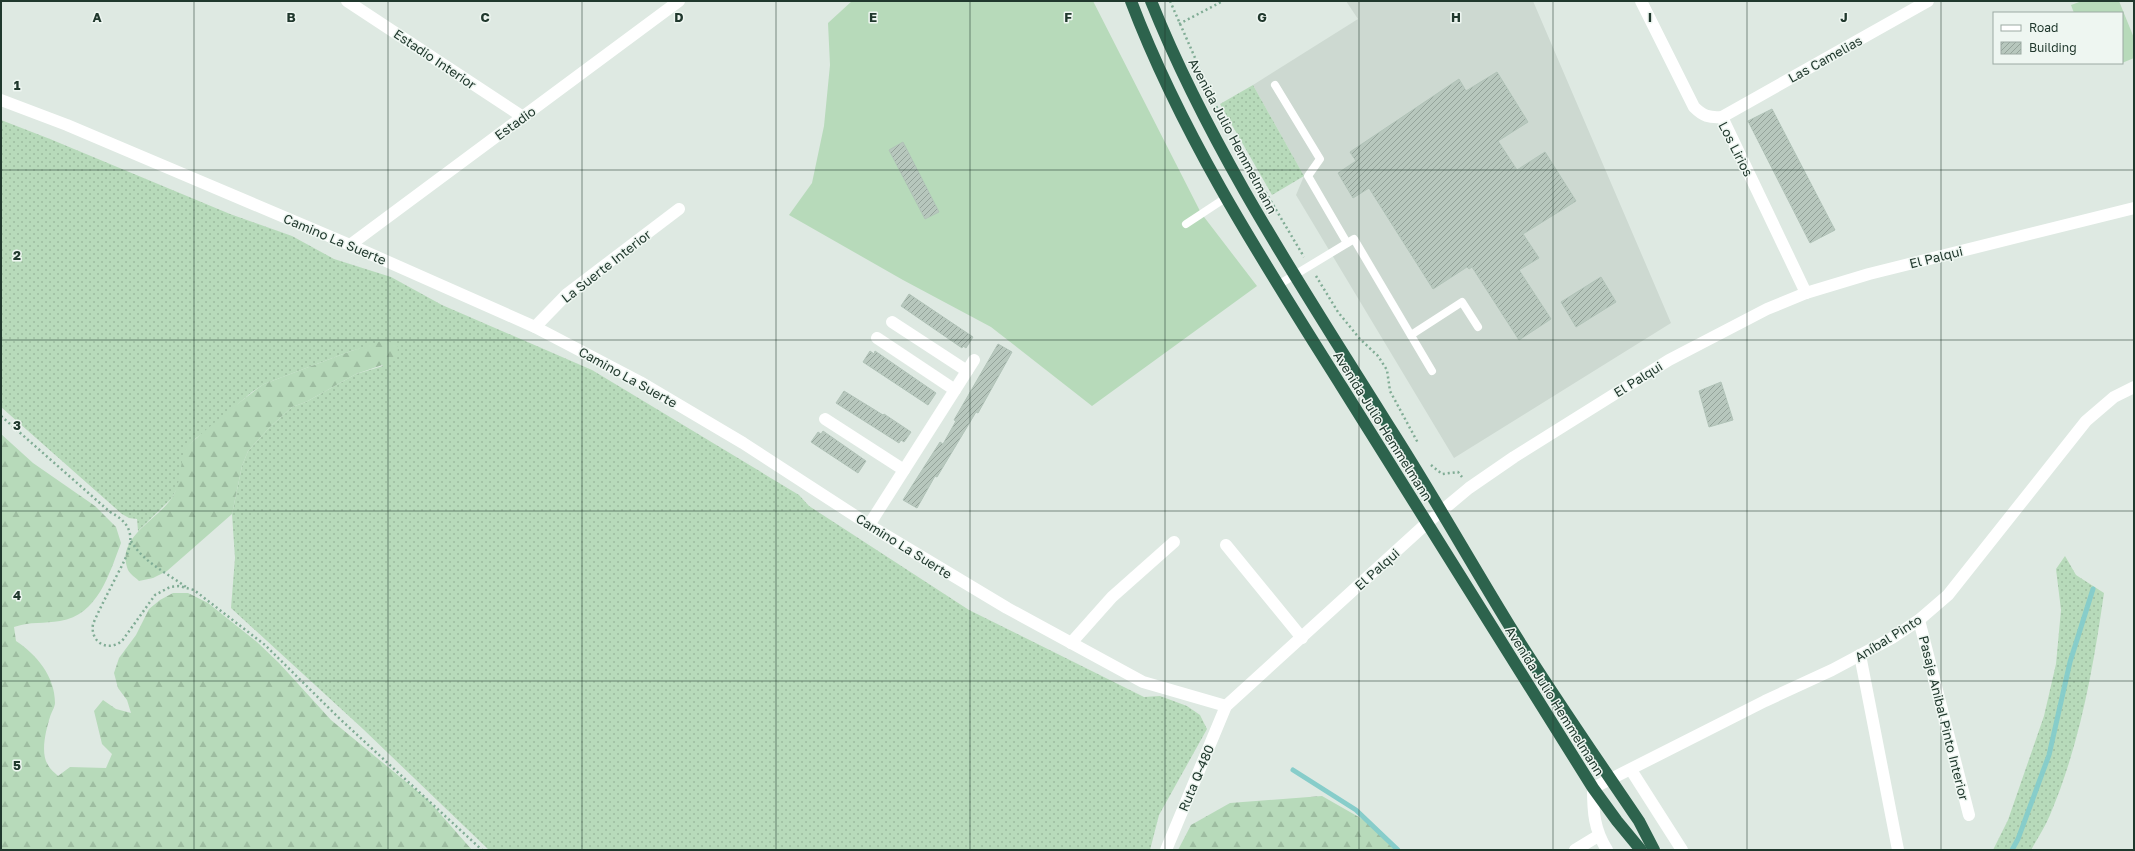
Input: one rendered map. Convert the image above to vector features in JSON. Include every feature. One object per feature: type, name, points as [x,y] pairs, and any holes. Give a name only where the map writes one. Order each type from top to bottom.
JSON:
[{"type":"highway","name":"Avenida Julio Hemmelmann","points":[[1131,1],[1148,48],[1191,136],[1278,285],[1593,788],[1617,821],[1641,850]]},
{"type":"highway","name":"Avenida Julio Hemmelmann","points":[[1151,1],[1195,98],[1236,176],[1295,276],[1442,511],[1515,634],[1639,821],[1654,850]]},
{"type":"street","name":"Estadio Interior","points":[[347,1],[523,117]]},
{"type":"street","name":"Estadio","points":[[350,245],[679,1]]},
{"type":"street","name":"Los Lirios","points":[[1641,1],[1694,108],[1703,116],[1714,118],[1722,117],[1806,293]]},
{"type":"street","name":"Las Camelias","points":[[1722,117],[1928,1]]},
{"type":"street","name":"Camino La Suerte","points":[[1,100],[66,125],[350,245],[535,327],[640,382],[736,439],[869,525],[1007,608],[1143,682],[1226,706]]},
{"type":"street","name":"El Palqui","points":[[1226,706],[1427,523],[1469,488],[1514,457],[1669,360],[1754,315],[1806,293],[1869,274],[2134,208]]},
{"type":"street","name":"La Suerte Interior","points":[[535,327],[567,294],[679,209]]},
{"type":"street","points":[[892,322],[967,371]]},
{"type":"street","points":[[877,338],[956,390]]},
{"type":"street","points":[[869,525],[974,360]]},
{"type":"street","name":"Aníbal Pinto","points":[[1593,788],[1765,701],[1832,670],[1919,620],[1948,595],[2086,421],[2114,397],[2134,387]]},
{"type":"street","points":[[825,418],[904,470]]},
{"type":"street","points":[[1071,643],[1112,597],[1174,542]]},
{"type":"street","points":[[1226,545],[1302,638]]},
{"type":"street","name":"Pasaje Anibal Pinto Interior","points":[[1919,620],[1969,815]]},
{"type":"street","points":[[1860,655],[1898,850]]},
{"type":"street","name":"Ruta Q-480","points":[[1166,850],[1226,706]]},
{"type":"street","points":[[1631,770],[1682,850]]},
{"type":"street","points":[[1593,788],[1593,812],[1598,836],[1607,850]]},
{"type":"street","points":[[1575,850],[1598,836]]},
{"type":"lane","points":[[1275,85],[1320,159],[1308,176],[1347,243]]},
{"type":"lane","points":[[1186,224],[1227,197]]},
{"type":"lane","points":[[1278,285],[1295,276],[1354,238],[1432,371]]},
{"type":"lane","points":[[1411,335],[1462,302],[1478,327]]},
{"type":"path","points":[[1178,24],[1223,1]]},
{"type":"path","points":[[1,416],[110,512],[122,520],[136,551],[147,561],[201,595],[265,645],[340,719],[482,850]]},
{"type":"path","points":[[131,541],[128,557],[93,624],[93,635],[100,644],[111,646],[122,641],[149,602],[162,590],[170,587],[187,587]]},
{"type":"shaded area","points":[[1346,1],[1533,1],[1671,323],[1454,458],[1296,195],[1304,176],[1253,85],[1358,19]]},
{"type":"green space","points":[[852,1],[1093,1],[1201,213],[1257,286],[1092,406],[991,327],[903,280],[789,215],[812,183],[824,126],[830,65],[828,23]]},
{"type":"green space","points":[[2082,1],[2119,1],[2134,38],[2134,58],[2123,63],[2123,12],[2074,12],[2071,5]]},
{"type":"green space","points":[[1253,85],[1304,176],[1272,195],[1220,104]]},
{"type":"green space","points":[[1,120],[230,214],[292,236],[334,259],[391,277],[442,305],[592,370],[799,495],[809,506],[969,610],[1144,697],[1160,696],[1187,706],[1200,715],[1207,729],[1159,815],[1150,850],[489,850],[363,729],[231,608],[235,558],[232,514],[242,466],[248,451],[269,428],[292,407],[306,402],[356,374],[383,366],[365,347],[264,384],[252,392],[208,430],[196,438],[186,449],[178,487],[171,499],[138,531],[137,519],[129,518],[122,514],[1,407]]},
{"type":"green space","points":[[384,340],[398,345],[397,360],[356,374],[306,402],[292,407],[269,428],[248,451],[242,466],[232,514],[167,571],[153,578],[139,581],[130,573],[126,559],[127,548],[139,530],[165,507],[175,493],[179,481],[183,456],[189,445],[235,406],[264,384]]},
{"type":"green space","points":[[1,434],[33,463],[95,506],[116,527],[121,543],[106,580],[93,602],[84,611],[73,617],[60,621],[26,624],[14,627],[16,641],[31,652],[37,659],[48,675],[52,684],[55,703],[46,735],[44,754],[49,766],[58,776],[70,767],[106,768],[112,754],[102,744],[94,711],[103,700],[116,709],[131,713],[127,700],[118,688],[114,673],[119,658],[136,635],[149,609],[160,600],[173,593],[188,593],[208,603],[257,642],[279,663],[331,720],[428,800],[472,850],[1,850]]},
{"type":"green space","points":[[2065,556],[2076,575],[2104,593],[2084,706],[2070,761],[2050,815],[2031,850],[1993,850],[2008,820],[2044,716],[2056,664],[2061,610],[2056,569]]},
{"type":"green space","points":[[1322,796],[1364,820],[1399,850],[1178,850],[1191,825],[1230,803]]},
{"type":"building","points":[[1497,72],[1528,122],[1498,141],[1517,170],[1545,152],[1576,201],[1523,234],[1539,258],[1519,270],[1551,319],[1519,340],[1472,267],[1469,269],[1467,267],[1433,289],[1369,188],[1353,198],[1338,173],[1356,161],[1350,152],[1459,79],[1466,91]]},
{"type":"building","points":[[1772,109],[1835,230],[1810,243],[1748,121]]},
{"type":"building","points":[[903,142],[939,212],[925,219],[889,150]]},
{"type":"building","points":[[1601,277],[1616,302],[1576,327],[1561,302]]},
{"type":"building","points":[[909,294],[973,337],[966,348],[963,346],[962,348],[901,306]]},
{"type":"building","points":[[998,344],[1012,352],[978,413],[976,412],[937,477],[935,476],[917,508],[903,500],[940,442],[943,444],[956,421],[954,420]]},
{"type":"building","points":[[870,351],[874,354],[875,351],[936,393],[928,405],[863,362]]},
{"type":"building","points":[[1721,382],[1733,420],[1709,427],[1699,391]]},
{"type":"building","points":[[844,391],[883,415],[884,414],[911,432],[904,442],[901,440],[899,443],[836,403]]},
{"type":"building","points":[[823,431],[866,461],[858,473],[811,442],[818,432],[821,434]]},
{"type":"waterway","points":[[2012,850],[2018,839],[2049,755],[2070,662],[2093,589]]},
{"type":"waterway","points":[[1293,770],[1356,810],[1398,850]]}]
